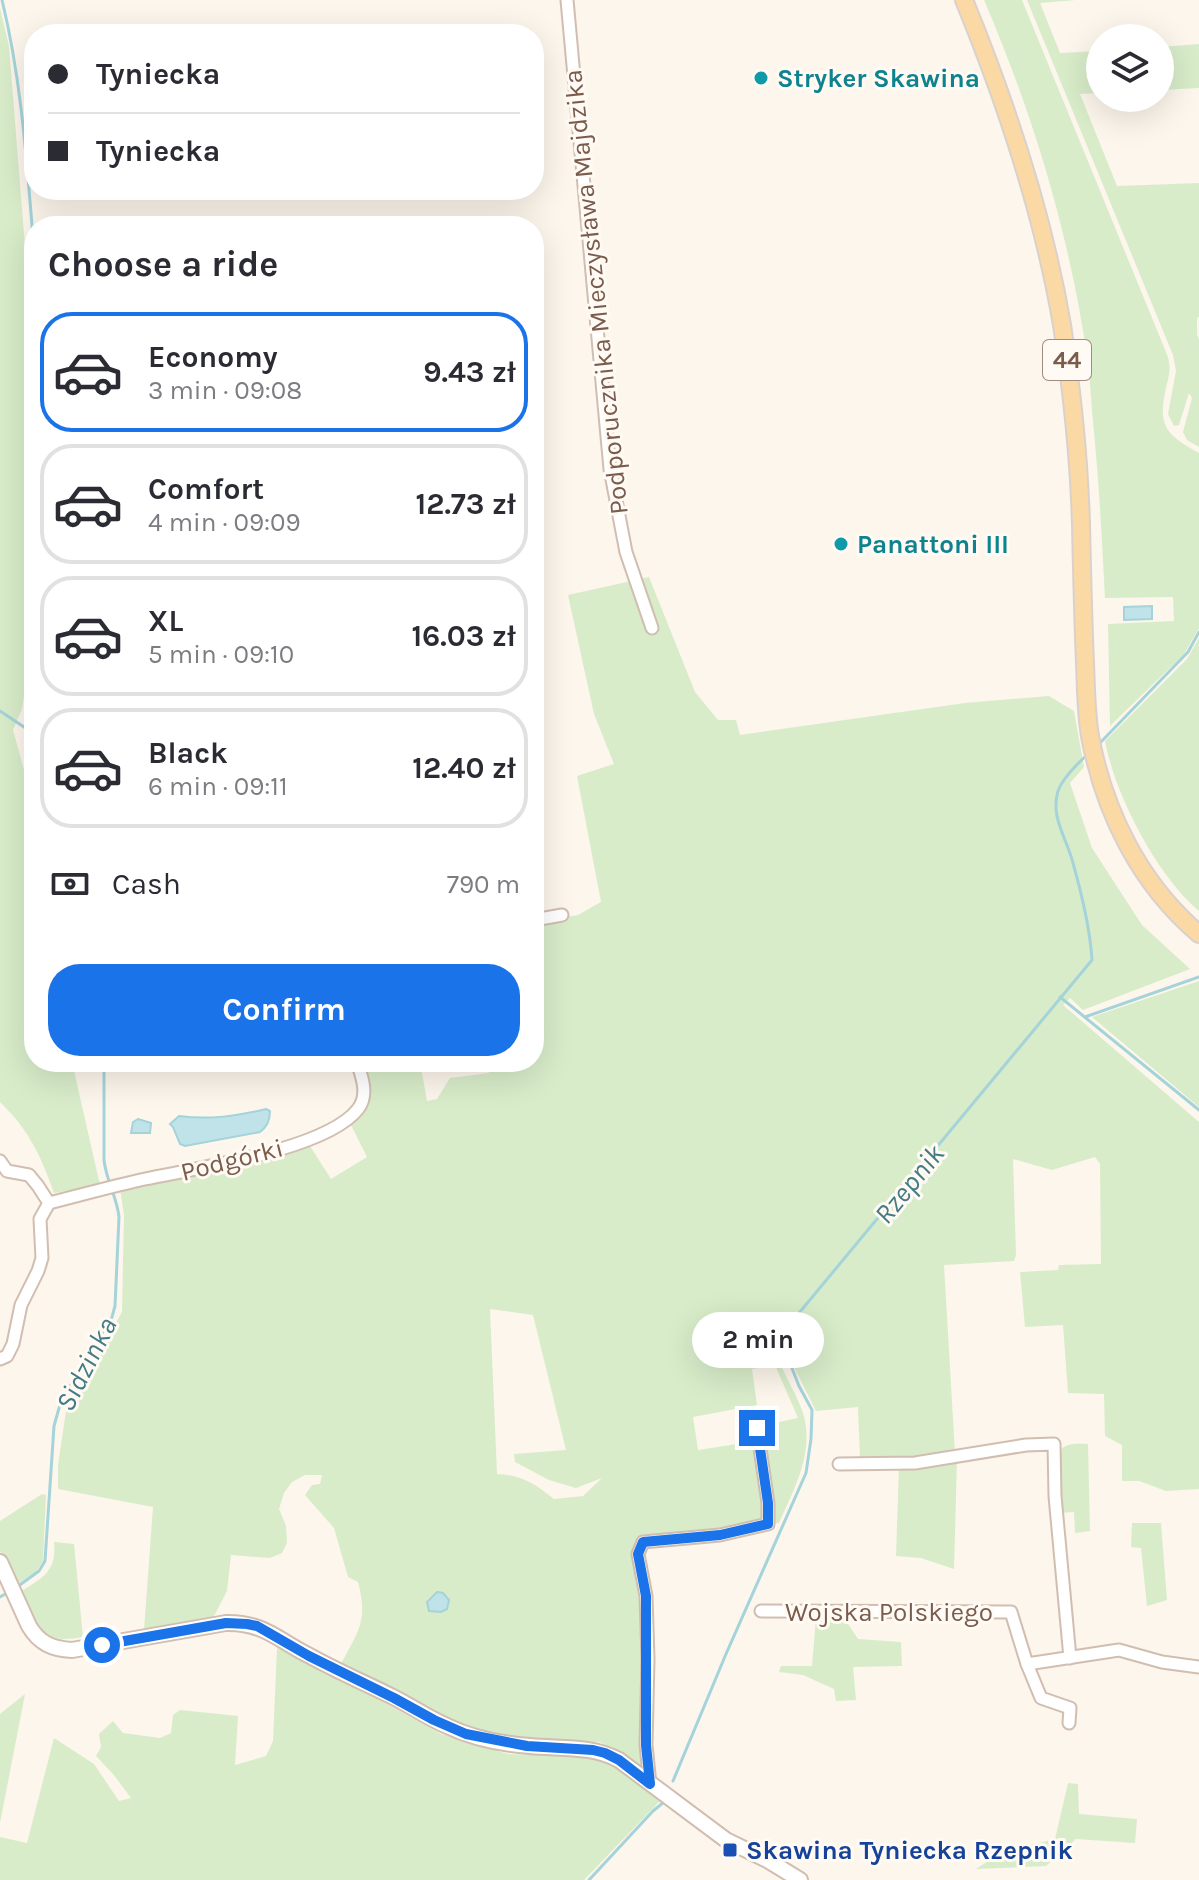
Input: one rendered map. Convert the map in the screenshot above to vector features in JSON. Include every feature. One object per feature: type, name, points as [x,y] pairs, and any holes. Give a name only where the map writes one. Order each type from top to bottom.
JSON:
[{"type":"main road","name":"44","points":[[964,0],[1000,90],[1027,173],[1062,325],[1074,411],[1085,664],[1090,735],[1096,763],[1109,805],[1136,860],[1162,896],[1199,934]]},
{"type":"street","name":"Podporucznika Mieczysława Majdzika","points":[[567,0],[610,469],[626,552],[652,628]]},
{"type":"street","points":[[544,918],[562,915]]},
{"type":"street","name":"Podgórki","points":[[49,1203],[226,1163],[316,1136],[343,1122],[359,1108],[364,1087],[360,1072]]},
{"type":"street","points":[[0,1161],[7,1171],[29,1175],[49,1203],[40,1219],[42,1258],[38,1271],[21,1305],[13,1344],[7,1356],[0,1359]]},
{"type":"street","points":[[660,1791],[646,1745],[646,1596],[638,1554],[643,1542],[720,1535],[768,1524],[757,1428]]},
{"type":"street","points":[[839,1464],[915,1463],[1026,1445],[1054,1444],[1055,1496],[1070,1658]]},
{"type":"street","points":[[0,1562],[34,1635],[48,1645],[63,1649],[85,1648],[226,1623],[257,1626],[457,1731],[527,1746],[579,1748],[605,1753],[619,1760],[726,1840],[800,1880]]},
{"type":"street","name":"Wojska Polskiego","points":[[761,1611],[1011,1612],[1041,1698],[1070,1708],[1069,1723]]},
{"type":"street","points":[[1027,1664],[1119,1650],[1162,1662],[1199,1667]]},
{"type":"green space","points":[[984,0],[1022,0],[1168,357],[1164,421],[1172,435],[1199,453],[1199,628],[1184,654],[1110,726],[1108,624],[1174,621],[1173,597],[1105,598],[1089,372],[1070,265],[1033,130]]},
{"type":"green space","points":[[1027,0],[1076,0],[1040,3],[1060,53],[1086,52],[1086,94],[1080,94],[1117,186],[1199,183],[1199,447],[1187,440],[1183,432],[1192,398],[1189,393],[1179,425],[1174,426],[1168,414],[1176,371],[1173,355]]},
{"type":"green space","points":[[0,8],[9,46],[24,234],[24,696],[13,730],[24,770],[24,1072],[74,1072],[100,1185],[54,1193],[33,1144],[0,1102]]},
{"type":"green space","points":[[1199,44],[1199,88],[1174,89],[1174,46]]},
{"type":"green space","points":[[649,577],[695,692],[718,720],[736,720],[740,735],[965,703],[1049,696],[1074,711],[1084,767],[1070,783],[1092,848],[1142,925],[1190,969],[1083,1010],[1070,998],[1063,1005],[1199,1122],[1199,1489],[1166,1491],[1139,1481],[1122,1481],[1122,1445],[1105,1436],[1104,1394],[1068,1393],[1063,1325],[1025,1327],[1020,1272],[1058,1270],[1059,1265],[1101,1264],[1100,1164],[1095,1157],[1052,1170],[1013,1159],[1014,1261],[944,1265],[955,1453],[917,1460],[860,1460],[858,1407],[816,1411],[791,1361],[779,1361],[803,1413],[806,1442],[801,1470],[779,1523],[641,1542],[633,1549],[640,1590],[648,1779],[623,1754],[600,1742],[533,1740],[456,1723],[341,1664],[360,1625],[361,1595],[358,1582],[348,1577],[334,1528],[305,1495],[312,1485],[320,1484],[322,1475],[305,1475],[292,1482],[284,1493],[279,1509],[286,1526],[287,1543],[282,1553],[270,1558],[231,1555],[227,1591],[213,1618],[144,1630],[153,1507],[58,1489],[58,1465],[66,1411],[122,1312],[124,1215],[120,1189],[167,1182],[310,1146],[331,1179],[367,1157],[351,1125],[368,1100],[363,1072],[422,1072],[427,1101],[437,1099],[450,1078],[489,1072],[544,1072],[544,921],[578,915],[601,902],[577,776],[614,764],[594,714],[568,595]],"holes":[[[490,1309],[533,1315],[566,1450],[514,1454],[515,1462],[549,1480],[576,1488],[602,1478],[583,1496],[554,1499],[528,1481],[497,1474]],[[775,1365],[798,1418],[761,1426],[763,1440],[698,1450],[693,1417],[757,1405],[752,1369]]]},
{"type":"green space","points":[[1199,638],[1199,911],[1168,877],[1140,833],[1118,785],[1105,741],[1187,659]]},
{"type":"green space","points":[[1199,981],[1199,1107],[1092,1017]]},
{"type":"green space","points":[[1088,1444],[1090,1531],[1075,1533],[1074,1512],[1060,1513],[1058,1453],[1068,1445]]},
{"type":"green space","points":[[957,1459],[954,1569],[921,1558],[896,1556],[899,1466]]},
{"type":"green space","points":[[42,1494],[46,1495],[43,1561],[36,1572],[16,1585],[0,1551],[0,1521]]},
{"type":"green space","points":[[1132,1523],[1161,1523],[1167,1600],[1147,1606],[1141,1548],[1131,1547]]},
{"type":"green space","points":[[54,1542],[74,1544],[83,1637],[58,1638],[42,1631],[20,1592],[47,1573],[53,1560]]},
{"type":"green space","points":[[816,1618],[844,1618],[858,1639],[901,1642],[902,1666],[853,1667],[856,1700],[836,1701],[834,1689],[803,1675],[779,1672],[781,1666],[812,1666]]},
{"type":"green space","points":[[277,1648],[441,1734],[508,1754],[585,1757],[610,1762],[660,1801],[584,1880],[0,1880],[0,1837],[27,1843],[54,1738],[94,1764],[119,1801],[131,1798],[96,1756],[101,1747],[99,1734],[113,1721],[123,1733],[160,1738],[171,1733],[173,1715],[180,1710],[238,1716],[235,1765],[266,1756],[273,1741]]},
{"type":"green space","points":[[25,1694],[0,1823],[0,1714]]},
{"type":"green space","points":[[1068,1783],[1078,1784],[1079,1814],[1137,1819],[1135,1843],[1076,1839],[1046,1866],[976,1869],[1002,1852],[1055,1839]]},
{"type":"water","points":[[1152,606],[1152,619],[1124,620],[1124,607]]},
{"type":"water","points":[[266,1109],[270,1111],[269,1120],[260,1132],[185,1146],[180,1144],[170,1124],[179,1116],[223,1117]]},
{"type":"water","points":[[138,1119],[151,1123],[150,1133],[131,1133],[133,1122]]},
{"type":"water","points":[[437,1592],[443,1593],[449,1600],[447,1609],[429,1611],[427,1602]]},
{"type":"waterway","name":"Sidzinka","points":[[2,0],[24,138]]},
{"type":"waterway","name":"Sidzinka","points":[[30,200],[31,216]]},
{"type":"waterway","name":"Rzepnik","points":[[1098,745],[1188,652],[1199,632]]},
{"type":"waterway","points":[[0,711],[24,727]]},
{"type":"waterway","name":"Rzepnik","points":[[673,1781],[806,1473],[812,1410],[784,1348],[783,1336],[1092,960],[1082,899],[1056,810],[1060,786],[1089,753]]},
{"type":"waterway","points":[[1085,1017],[1199,977]]},
{"type":"waterway","points":[[1060,997],[1199,1110]]},
{"type":"waterway","name":"Sidzinka","points":[[17,1587],[39,1571],[45,1561],[54,1426],[61,1401],[112,1317],[115,1306],[119,1217],[104,1160],[104,1072]]},
{"type":"waterway","name":"Sidzinka","points":[[0,1597],[7,1593]]},
{"type":"waterway","name":"Rzepnik","points":[[589,1880],[664,1802]]},
{"type":"place","name":"Stryker Skawina","points":[[761,78]]},
{"type":"place","name":"Panattoni III","points":[[841,544]]},
{"type":"place","name":"Skawina Tyniecka Rzepnik","points":[[730,1850]]},
{"type":"route","points":[[102,1645],[226,1623],[257,1626],[309,1656],[466,1734],[527,1746],[579,1748],[605,1753],[650,1784],[646,1745],[646,1596],[638,1554],[643,1542],[720,1535],[768,1524],[757,1428]]}]
